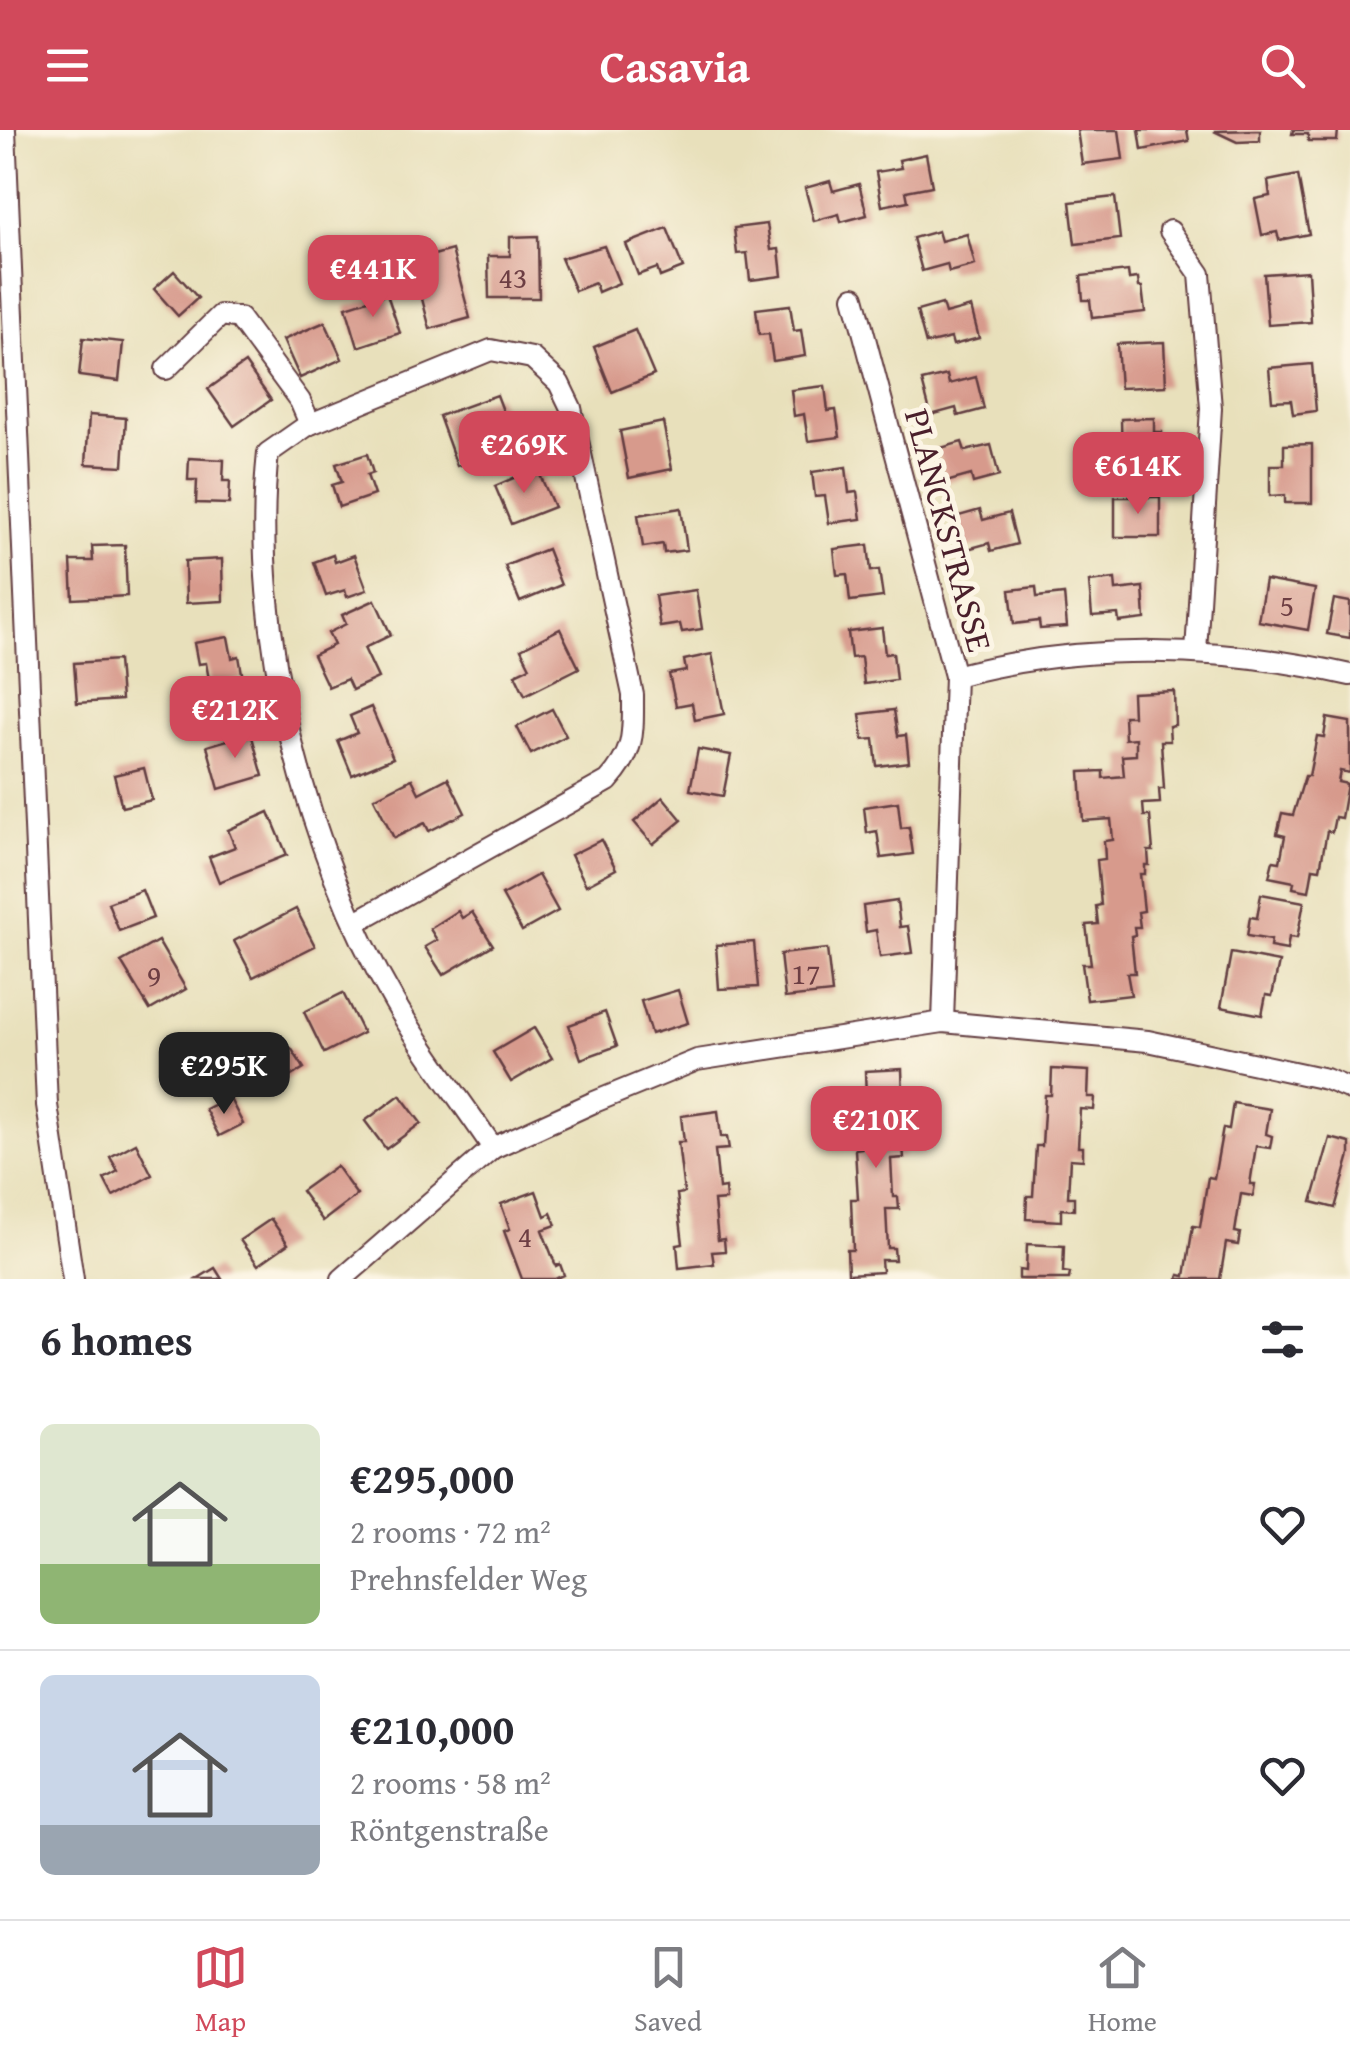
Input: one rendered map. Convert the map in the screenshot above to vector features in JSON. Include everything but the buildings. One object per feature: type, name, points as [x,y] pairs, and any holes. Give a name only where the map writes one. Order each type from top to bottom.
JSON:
[{"type":"street","points":[[4,130],[46,1087],[73,1279]]},
{"type":"street","points":[[1170,231],[1200,274],[1212,408],[1196,652]]},
{"type":"street","name":"PLANCKSTRASSE","points":[[854,297],[955,676],[943,1022]]},
{"type":"street","points":[[166,369],[221,315],[240,318],[300,400],[310,424]]},
{"type":"street","points":[[356,922],[608,781],[628,758],[633,695],[571,408],[559,382],[532,358],[491,350],[310,424],[268,453],[264,496],[269,608],[290,740],[321,842],[356,922],[394,1002],[493,1148]]},
{"type":"street","points":[[955,676],[1006,663],[1196,652],[1350,675]]},
{"type":"street","points":[[352,1275],[493,1148],[698,1060],[943,1022],[1148,1041],[1326,1078],[1350,1089]]}]
